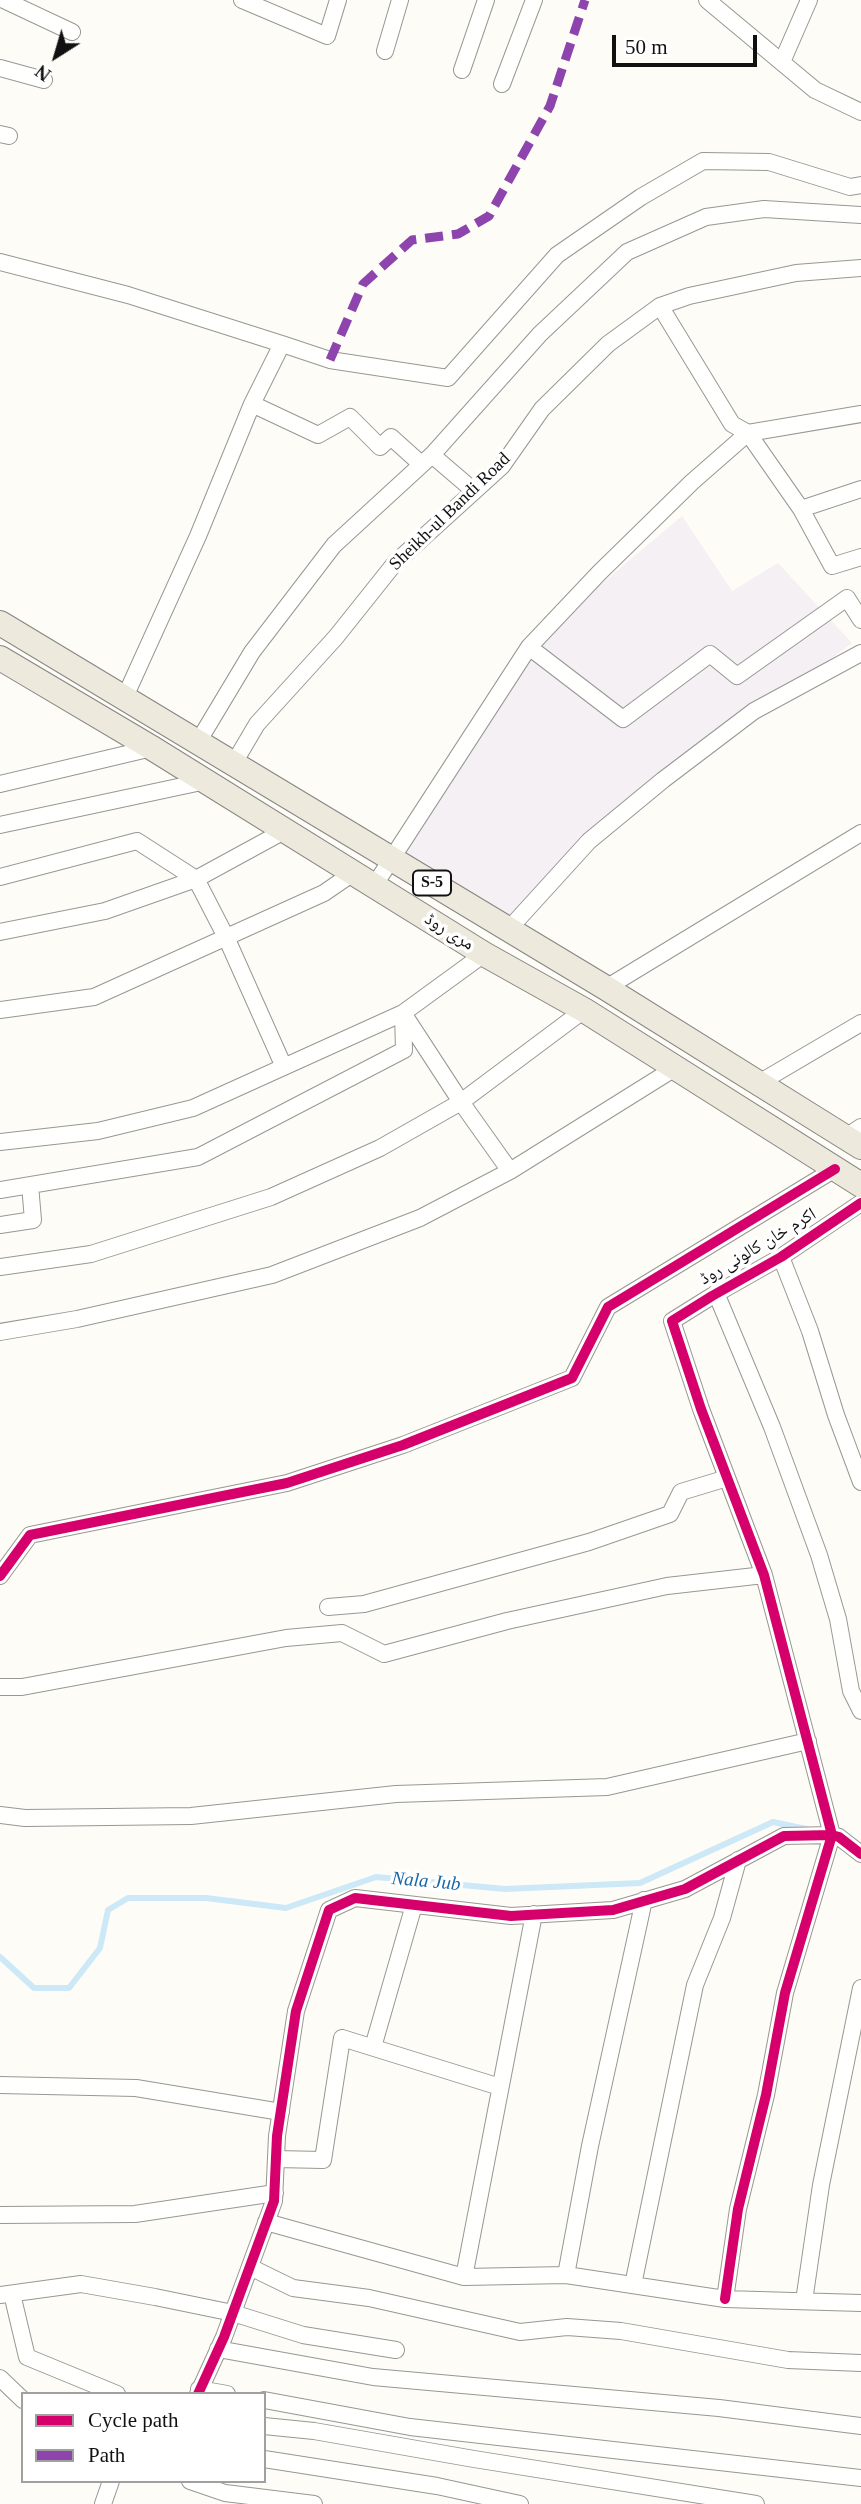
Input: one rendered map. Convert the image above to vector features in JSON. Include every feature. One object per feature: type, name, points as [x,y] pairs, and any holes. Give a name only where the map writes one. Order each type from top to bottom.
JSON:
[{"type":"main road","name":"مری روڈ","points":[[0,623],[759,1083],[856,1137]]},
{"type":"main road","name":"مری روڈ","points":[[0,658],[206,781],[484,954],[584,1010],[861,1185]]},
{"type":"street","points":[[4,0],[72,32]]},
{"type":"street","points":[[242,0],[327,36],[338,0]]},
{"type":"street","points":[[385,51],[400,0]]},
{"type":"street","points":[[462,70],[486,0]]},
{"type":"street","points":[[502,84],[534,0]]},
{"type":"street","points":[[707,0],[816,90],[861,112]]},
{"type":"street","points":[[782,62],[809,0]]},
{"type":"street","points":[[0,68],[44,80]]},
{"type":"street","points":[[0,262],[128,295],[330,360],[448,378],[556,255],[641,197],[703,161],[769,162],[850,187],[861,185]]},
{"type":"street","points":[[198,742],[252,652],[334,545],[426,460],[540,334],[626,252],[706,218],[764,209],[861,215]]},
{"type":"street","name":"Sheikh-ul Bandi Road","points":[[234,763],[257,724],[336,637],[395,563],[502,466],[542,409],[608,344],[660,306],[690,296],[796,273],[861,268]]},
{"type":"street","points":[[660,306],[732,424],[748,433],[801,509],[832,566],[861,557]]},
{"type":"street","points":[[124,699],[198,536],[252,404],[282,344]]},
{"type":"street","points":[[252,404],[318,435],[350,417],[380,447],[391,437],[474,491]]},
{"type":"street","points":[[0,1010],[94,997],[324,892],[363,880],[391,858],[529,647],[608,564],[692,482],[748,433],[861,414]]},
{"type":"street","points":[[801,509],[861,489]]},
{"type":"street","points":[[529,647],[623,719],[710,654],[737,676],[847,598],[861,620]]},
{"type":"street","points":[[508,930],[589,841],[663,780],[754,711],[861,653]]},
{"type":"street","points":[[0,784],[152,748]]},
{"type":"street","points":[[0,825],[206,781]]},
{"type":"street","points":[[0,932],[105,911],[196,879],[284,831]]},
{"type":"street","points":[[606,988],[861,833]]},
{"type":"street","points":[[0,877],[137,841],[196,879],[226,937],[284,1067]]},
{"type":"street","points":[[0,1142],[98,1132],[193,1108],[403,1013],[484,954]]},
{"type":"street","points":[[0,1267],[91,1254],[271,1197],[380,1148],[461,1102],[584,1010]]},
{"type":"street","points":[[403,1013],[510,1171]]},
{"type":"street","points":[[0,1190],[198,1157],[404,1050],[403,1013]]},
{"type":"street","points":[[759,1083],[861,1023]]},
{"type":"street","points":[[0,1332],[77,1319],[272,1275],[420,1218],[510,1171],[676,1068]]},
{"type":"street","points":[[0,1576],[30,1535],[287,1483],[403,1445],[572,1378],[608,1307],[835,1169]]},
{"type":"street","points":[[0,1225],[33,1220],[30,1185]]},
{"type":"street","name":"اکرم خان کالونی روڈ","points":[[727,1478],[701,1409],[673,1321],[716,1293],[781,1257],[861,1203]]},
{"type":"street","points":[[781,1257],[810,1331],[836,1415],[861,1482]]},
{"type":"street","points":[[716,1293],[772,1427],[819,1555],[838,1619],[851,1691],[861,1711]]},
{"type":"street","points":[[328,1607],[364,1604],[589,1542],[670,1514],[681,1492],[727,1478],[764,1575],[832,1835],[785,1993],[766,2095],[738,2209],[725,2299]]},
{"type":"street","points":[[0,1687],[22,1687],[286,1637],[342,1633],[384,1654],[507,1621],[667,1586],[764,1575]]},
{"type":"street","points":[[0,1815],[25,1818],[191,1816],[396,1794],[607,1787],[808,1741]]},
{"type":"street","points":[[199,2392],[233,2313],[275,2193],[281,2112],[296,2011],[329,1910],[355,1898],[511,1916],[612,1910],[685,1889],[784,1836],[832,1835],[839,1837],[861,1854]]},
{"type":"street","points":[[633,2285],[695,1985],[722,1918],[738,1860]]},
{"type":"street","points":[[566,2275],[590,2146],[644,1900]]},
{"type":"street","points":[[373,2047],[414,1905]]},
{"type":"street","points":[[464,2277],[534,1914]]},
{"type":"street","points":[[804,2301],[821,2185],[861,1988]]},
{"type":"street","points":[[276,2159],[323,2160],[342,2038],[500,2087]]},
{"type":"street","points":[[0,2085],[136,2088],[281,2112]]},
{"type":"street","points":[[0,2215],[135,2214],[275,2193]]},
{"type":"street","points":[[266,2222],[464,2277],[566,2275],[725,2299],[861,2303]]},
{"type":"street","points":[[250,2267],[293,2288],[369,2298],[520,2332],[567,2327],[621,2331],[788,2360],[861,2363]]},
{"type":"street","points":[[112,2392],[27,2357],[6,2295],[80,2284],[233,2313],[303,2335],[396,2350]]},
{"type":"street","points":[[218,2349],[373,2376],[719,2408],[861,2426]]},
{"type":"street","points":[[0,2378],[21,2398]]},
{"type":"street","points":[[266,2400],[410,2427],[861,2478]]},
{"type":"street","points":[[266,2427],[314,2431],[756,2504]]},
{"type":"street","points":[[266,2459],[437,2486],[520,2504]]},
{"type":"street","points":[[103,2504],[110,2483]]},
{"type":"street","points":[[196,2483],[225,2493],[314,2504]]},
{"type":"shaded area","points":[[682,516],[732,591],[778,563],[852,643],[616,823],[507,925],[402,850],[535,640]]},
{"type":"waterway","name":"Nala Jub","points":[[0,1957],[34,1988],[69,1988],[100,1948],[108,1910],[128,1898],[206,1898],[286,1908],[376,1877],[505,1889],[640,1883],[773,1822],[806,1829]]},
{"type":"marked path","points":[[330,360],[363,284],[412,240],[458,234],[489,216],[550,106],[585,0]]},
{"type":"cycle path","points":[[0,1576],[30,1535],[287,1483],[403,1445],[572,1378],[608,1307],[835,1169]]},
{"type":"cycle path","points":[[725,2299],[738,2209],[766,2095],[785,1993],[832,1835],[764,1575],[701,1409],[672,1321],[781,1257],[861,1203]]},
{"type":"cycle path","points":[[199,2392],[224,2337],[274,2201],[277,2136],[296,2011],[329,1910],[355,1898],[511,1916],[613,1910],[685,1889],[784,1836],[832,1835],[839,1837],[861,1854]]}]
